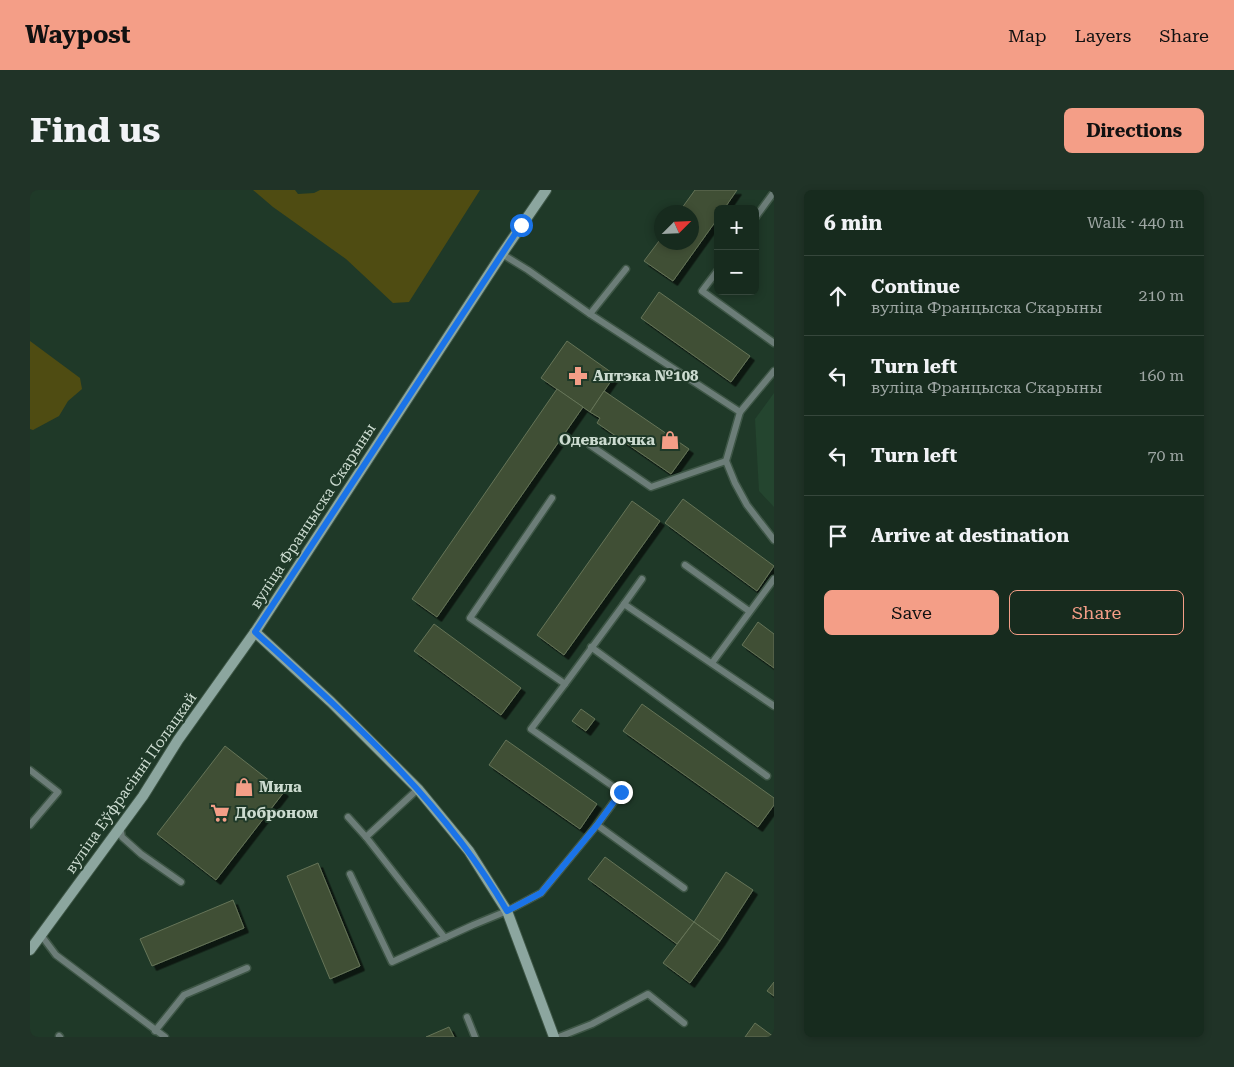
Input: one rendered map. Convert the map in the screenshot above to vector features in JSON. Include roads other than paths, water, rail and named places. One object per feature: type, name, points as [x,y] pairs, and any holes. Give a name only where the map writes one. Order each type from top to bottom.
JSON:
[{"type":"street","name":"вуліца Францыска Скарыны","points":[[546,190],[502,254],[255,632],[331,702],[418,789],[468,850],[507,911],[554,1037]]},
{"type":"street","name":"вуліца Еўфрасінні Полацкай","points":[[30,950],[143,796],[178,740],[255,632]]},
{"type":"lane","points":[[759,213],[774,192]]},
{"type":"lane","points":[[502,254],[740,412]]},
{"type":"lane","points":[[590,314],[626,269]]},
{"type":"lane","points":[[714,276],[702,292],[774,343]]},
{"type":"lane","points":[[774,371],[740,412],[726,462],[747,505],[774,540]]},
{"type":"lane","points":[[590,444],[651,487],[726,462]]},
{"type":"lane","points":[[552,498],[470,618],[565,684]]},
{"type":"lane","points":[[686,565],[749,610]]},
{"type":"lane","points":[[350,874],[392,962],[507,911],[541,893],[597,825],[621,792],[532,729],[642,579]]},
{"type":"lane","points":[[712,662],[774,579]]},
{"type":"lane","points":[[624,604],[712,662],[774,706]]},
{"type":"lane","points":[[591,647],[766,776]]},
{"type":"lane","points":[[30,770],[58,792],[30,825]]},
{"type":"lane","points":[[366,837],[418,789]]},
{"type":"lane","points":[[348,817],[446,938]]},
{"type":"lane","points":[[597,825],[684,888]]},
{"type":"lane","points":[[120,827],[122,837],[141,854],[181,882]]},
{"type":"lane","points":[[41,935],[56,956],[165,1037]]},
{"type":"lane","points":[[155,1031],[184,996],[247,968]]},
{"type":"lane","points":[[559,1037],[592,1024],[648,994],[684,1023]]},
{"type":"lane","points":[[467,1017],[475,1037]]},
{"type":"place","name":"Аптэка №108","points":[[578,376]]},
{"type":"place","name":"Одевалочка","points":[[670,440]]},
{"type":"place","name":"Мила","points":[[244,787]]},
{"type":"place","name":"Доброном","points":[[220,813]]}]
